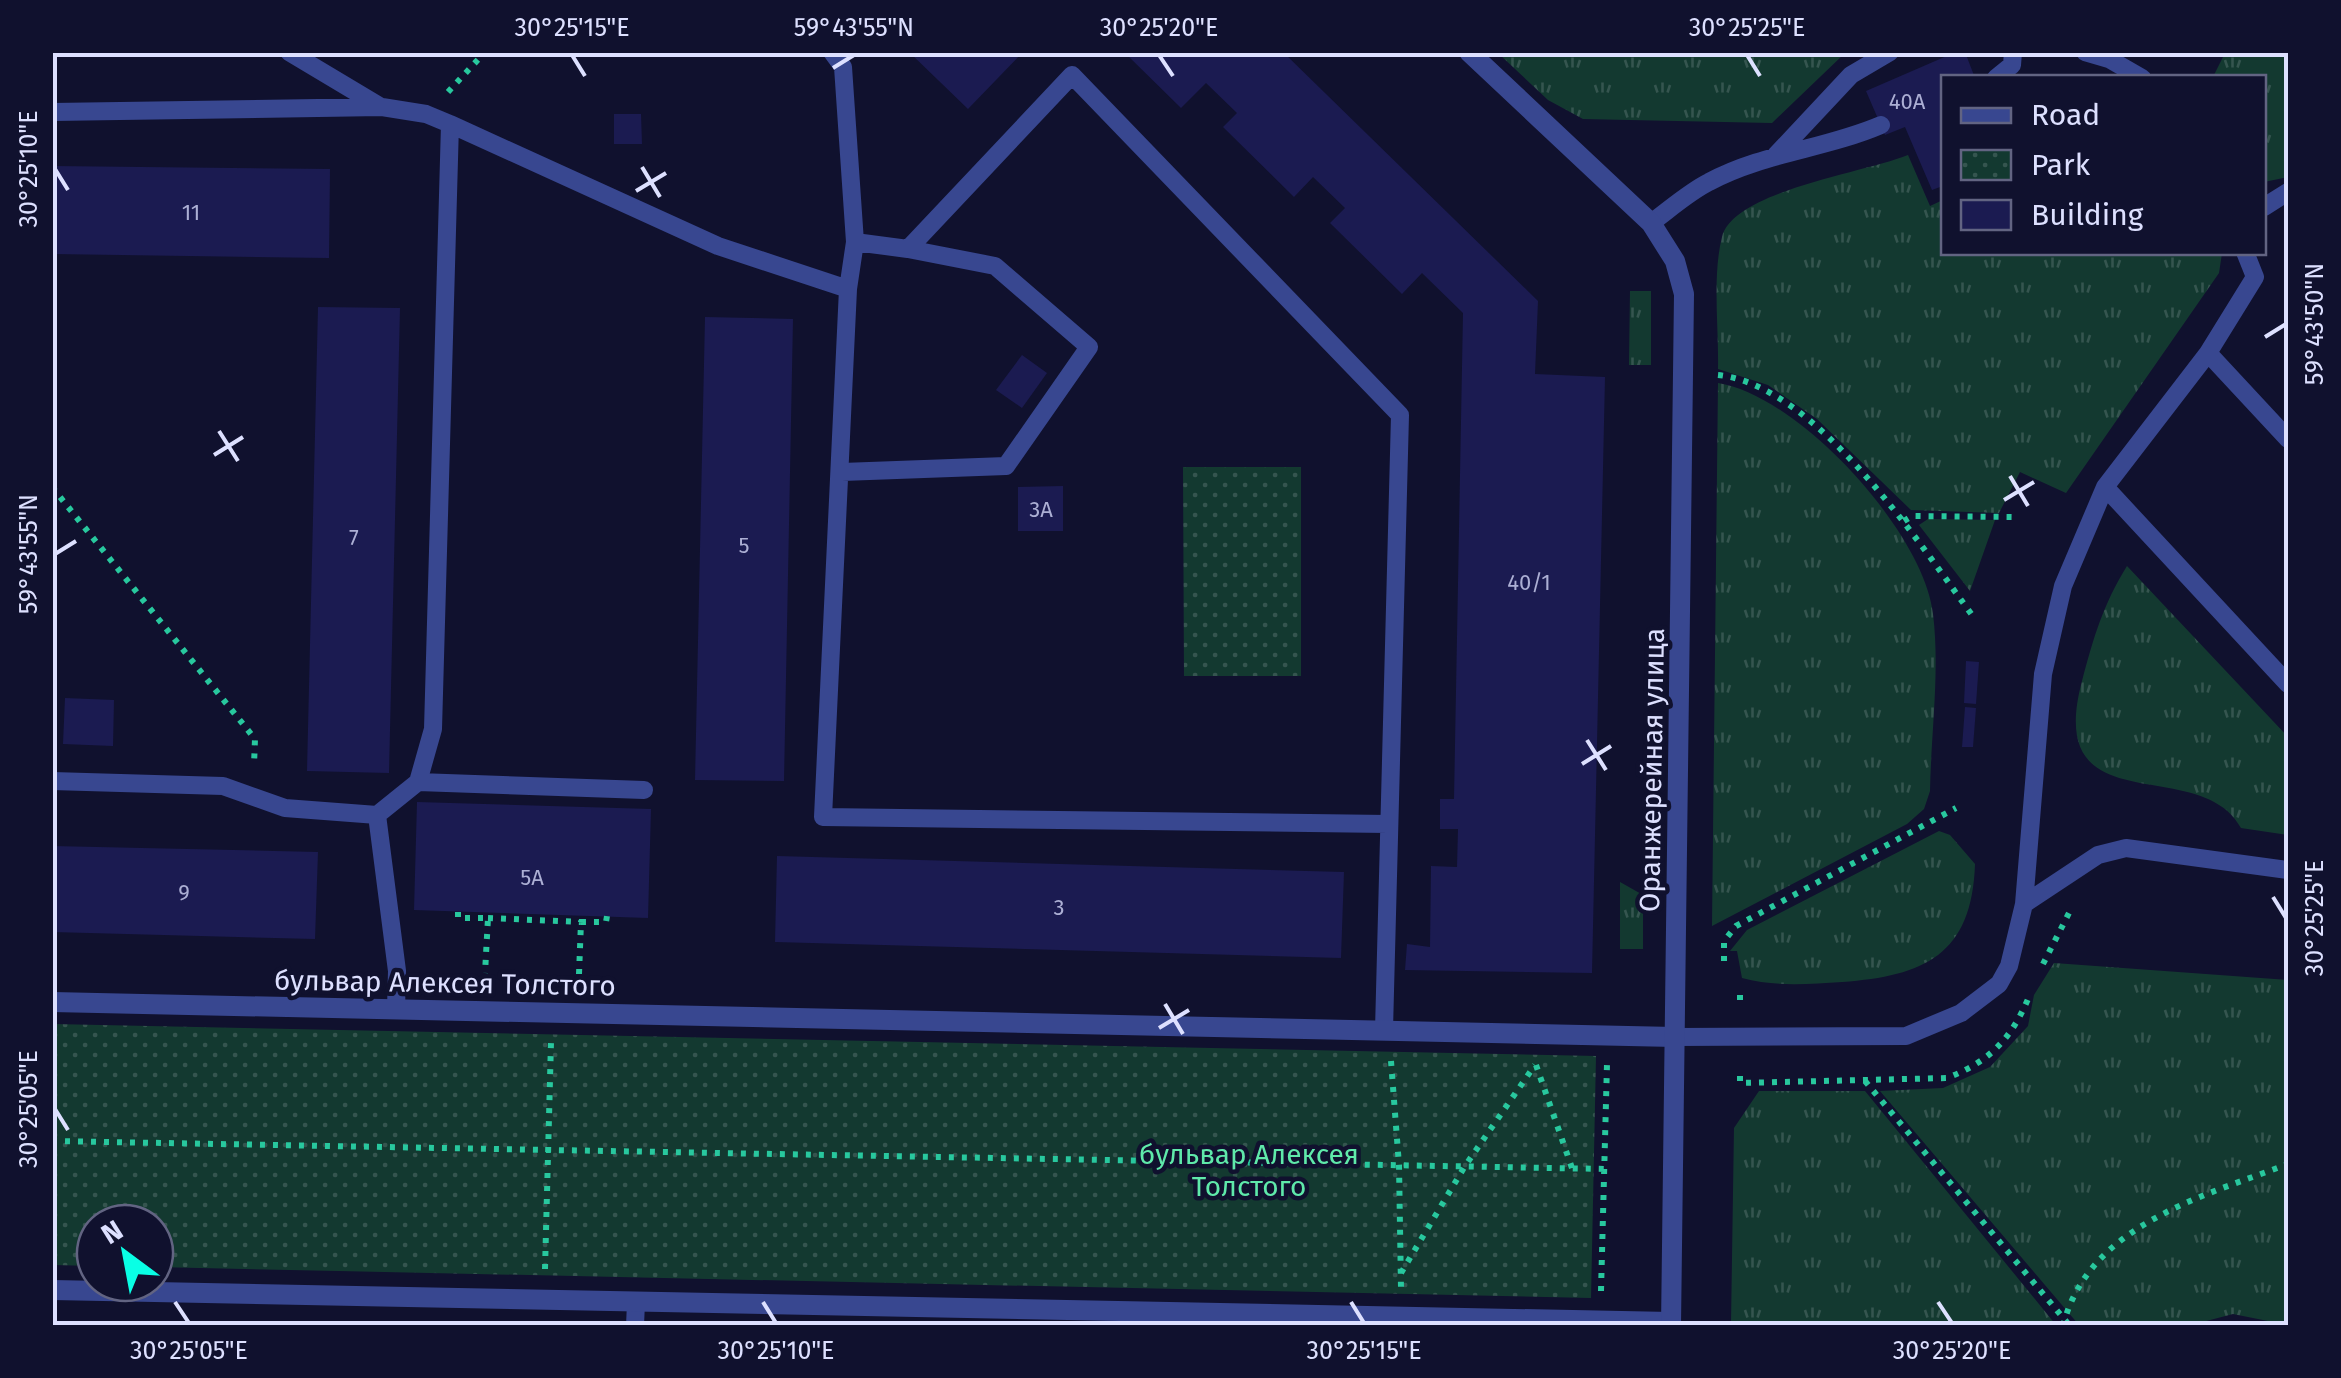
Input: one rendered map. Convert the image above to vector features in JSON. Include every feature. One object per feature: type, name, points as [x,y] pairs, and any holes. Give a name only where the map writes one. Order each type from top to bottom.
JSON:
[{"type":"street","name":"Оранжерейная улица","points":[[1469,52],[1652,222],[1674,261],[1684,294],[1671,1324]]},
{"type":"street","name":"бульвар Алексея Толстого","points":[[52,1002],[1676,1037]]},
{"type":"street","points":[[52,1290],[1671,1324]]},
{"type":"lane","points":[[289,52],[382,107]]},
{"type":"lane","points":[[832,52],[843,67],[854,242],[848,289],[823,816],[1388,824]]},
{"type":"lane","points":[[1775,156],[1851,75],[1890,52]]},
{"type":"lane","points":[[2000,75],[2012,65],[2013,52]]},
{"type":"lane","points":[[2085,52],[2109,59],[2137,75]]},
{"type":"lane","points":[[908,249],[1072,75],[1400,415],[1384,1030]]},
{"type":"lane","points":[[52,112],[382,107],[426,114],[718,246],[848,289]]},
{"type":"lane","points":[[52,781],[224,786],[284,808],[378,815],[418,782],[433,729],[450,124]]},
{"type":"lane","points":[[1652,222],[1708,182],[1775,156],[1850,139],[1881,125]]},
{"type":"lane","points":[[2266,206],[2288,192]]},
{"type":"lane","points":[[842,472],[1006,466],[1089,347],[995,266],[854,242]]},
{"type":"lane","points":[[1676,1037],[1906,1036],[1962,1013],[1999,984],[2009,966],[2024,904],[2043,674],[2064,586],[2104,486],[2208,353],[2255,277],[2246,255]]},
{"type":"lane","points":[[2208,353],[2288,439]]},
{"type":"lane","points":[[2104,486],[2288,684]]},
{"type":"lane","points":[[418,782],[644,790]]},
{"type":"lane","points":[[378,815],[398,971],[396,1009]]},
{"type":"lane","points":[[2024,904],[2098,854],[2126,848],[2288,870]]},
{"type":"lane","points":[[635,1326],[636,1302]]},
{"type":"path","points":[[426,114],[484,52]]},
{"type":"path","points":[[1718,375],[1764,391],[1805,419],[1856,465],[1904,521],[1975,618]]},
{"type":"path","points":[[52,487],[255,739],[254,775]]},
{"type":"path","points":[[1904,521],[1912,516],[2018,517]]},
{"type":"path","points":[[1724,962],[1724,940],[1736,926],[1956,808]]},
{"type":"path","points":[[2039,973],[2078,898]]},
{"type":"path","points":[[458,912],[458,918],[580,922],[606,922],[607,916]]},
{"type":"path","points":[[486,973],[488,918]]},
{"type":"path","points":[[579,974],[580,922]]},
{"type":"path","points":[[1740,1076],[1740,1083],[1947,1078],[1974,1068],[2018,1026],[2033,988]]},
{"type":"path","points":[[1740,990],[1740,1000]]},
{"type":"path","points":[[544,1300],[552,1013]]},
{"type":"path","points":[[1384,1030],[1393,1074],[1399,1164],[1401,1292]]},
{"type":"path","points":[[1400,1273],[1465,1166],[1536,1064],[1568,1035]]},
{"type":"path","points":[[1600,1298],[1607,1169],[1607,1060]]},
{"type":"path","points":[[1536,1064],[1572,1168]]},
{"type":"path","points":[[1864,1080],[2066,1323]]},
{"type":"path","points":[[52,1141],[1607,1169]]},
{"type":"path","points":[[2066,1323],[2074,1289],[2106,1254],[2147,1224],[2196,1196],[2288,1164]]},
{"type":"green space","points":[[1498,53],[1845,53],[1772,123],[1583,119],[1548,100]]},
{"type":"green space","points":[[2225,53],[2288,53],[2288,177],[2266,182],[2266,75],[2214,75]]},
{"type":"green space","points":[[1908,155],[1930,206],[1941,201],[1941,255],[2222,255],[2219,273],[2066,493],[2020,472],[1999,513],[1911,510],[1817,419],[1768,385],[1718,369],[1717,269],[1722,237],[1731,221],[1774,196]]},
{"type":"green space","points":[[1630,291],[1651,291],[1651,365],[1629,365]]},
{"type":"green space","points":[[1718,383],[1750,393],[1785,413],[1820,440],[1883,509],[1925,581],[1933,614],[1935,680],[1930,791],[1924,809],[1907,824],[1712,926]]},
{"type":"green space","points":[[1183,467],[1301,467],[1301,676],[1184,676]]},
{"type":"green space","points":[[1928,519],[1995,520],[1970,591],[1919,525]]},
{"type":"green space","points":[[2127,566],[2288,737],[2288,835],[2241,828],[2221,806],[2193,794],[2104,772],[2085,755],[2076,726],[2082,681],[2100,621]]},
{"type":"green space","points":[[1939,831],[1950,835],[1975,864],[1972,895],[1964,920],[1953,940],[1938,955],[1897,974],[1871,979],[1792,984],[1742,978],[1737,951],[1730,951],[1747,930]]},
{"type":"green space","points":[[1620,882],[1643,895],[1643,949],[1620,949]]},
{"type":"green space","points":[[2054,963],[2288,980],[2288,1325],[2233,1314],[2191,1325],[2079,1325],[1880,1091],[1943,1088],[1990,1067],[2028,1026],[2034,995]]},
{"type":"green space","name":"бульвар Алексея Толстого","points":[[53,1024],[1596,1056],[1591,1298],[175,1267],[175,1203],[75,1203],[75,1266],[53,1265]]},
{"type":"green space","points":[[1759,1091],[1865,1091],[2056,1325],[1731,1325],[1734,1128]]},
{"type":"building","points":[[909,52],[1023,52],[968,109]]},
{"type":"building","points":[[1124,52],[1283,52],[1538,301],[1535,374],[1605,377],[1592,973],[1405,970],[1407,944],[1430,947],[1431,866],[1457,867],[1458,829],[1440,829],[1440,799],[1454,799],[1463,313],[1422,273],[1402,294],[1330,223],[1345,208],[1313,177],[1294,197],[1223,127],[1237,113],[1206,83],[1181,108]]},
{"type":"building","points":[[1956,52],[1965,52],[1974,75],[1941,75],[1941,189],[1932,190],[1905,127],[1885,135],[1866,91]]},
{"type":"building","points":[[614,114],[641,114],[642,144],[614,144]]},
{"type":"building","points":[[52,166],[330,169],[329,258],[52,254]]},
{"type":"building","points":[[318,307],[400,308],[389,773],[307,771]]},
{"type":"building","points":[[705,317],[793,319],[784,781],[695,780]]},
{"type":"building","points":[[1022,355],[1047,373],[1022,408],[996,390]]},
{"type":"building","points":[[1063,486],[1063,531],[1018,531],[1018,487]]},
{"type":"building","points":[[1966,661],[1979,662],[1976,704],[1964,703]]},
{"type":"building","points":[[65,698],[114,700],[113,746],[63,744]]},
{"type":"building","points":[[1965,707],[1976,708],[1973,747],[1962,747]]},
{"type":"building","points":[[417,802],[651,809],[648,918],[414,910]]},
{"type":"building","points":[[52,846],[318,852],[315,939],[52,932]]},
{"type":"building","points":[[777,856],[1344,872],[1341,958],[775,942]]}]
